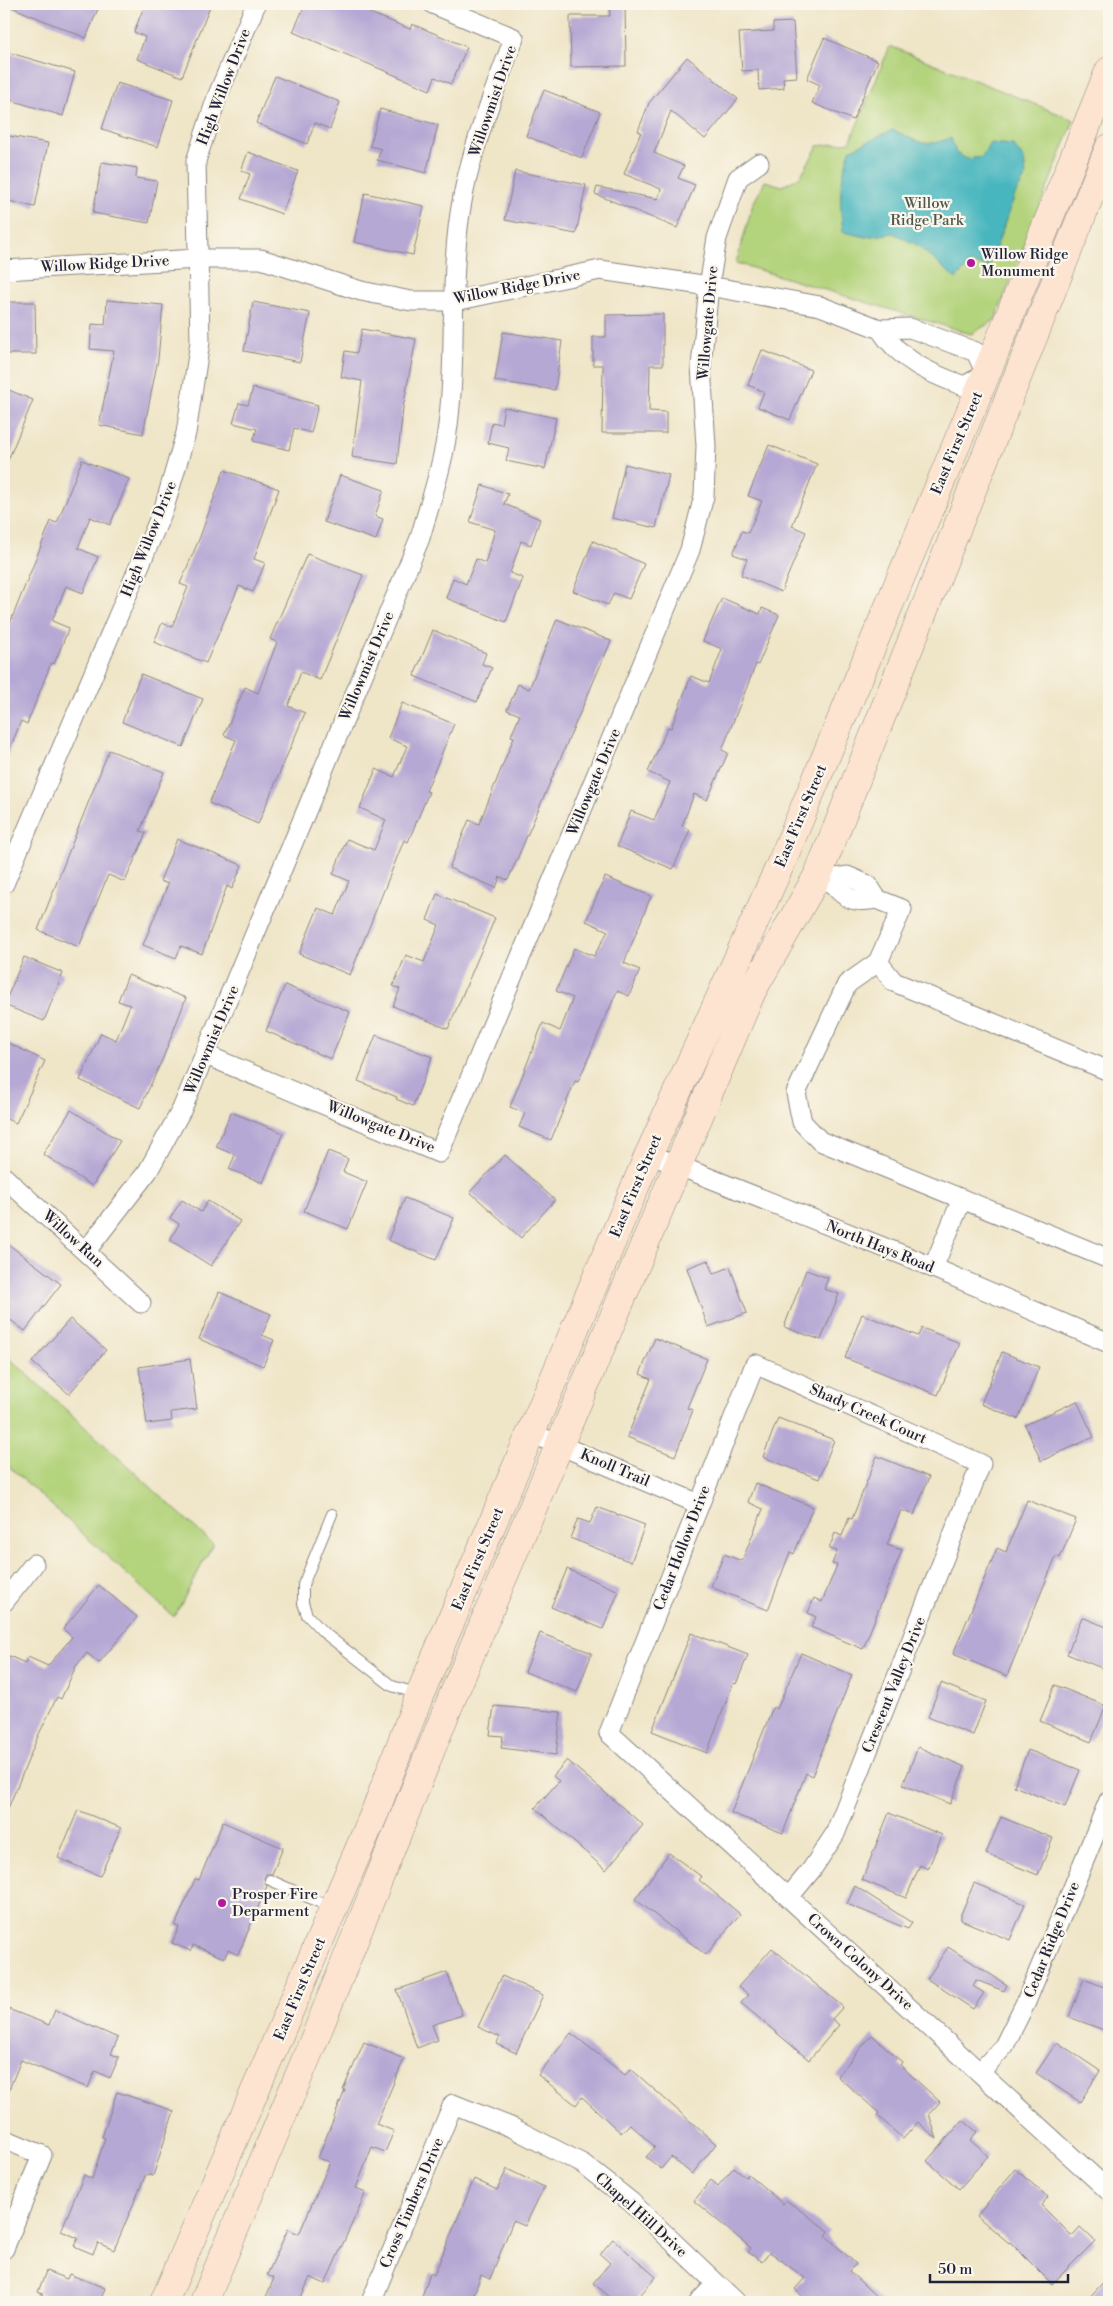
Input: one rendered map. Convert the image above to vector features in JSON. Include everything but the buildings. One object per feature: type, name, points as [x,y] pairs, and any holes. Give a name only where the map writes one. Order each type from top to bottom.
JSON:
[{"type":"main road","name":"East First Street","points":[[204,2302],[363,1921],[449,1705],[752,991],[824,877],[1013,386],[1094,160],[1109,71]]},
{"type":"main road","name":"East First Street","points":[[164,2302],[286,2023],[375,1812],[420,1694],[649,1154],[782,861],[986,374],[1094,160]]},
{"type":"main road","points":[[986,374],[1013,386]]},
{"type":"main road","points":[[782,861],[824,877]]},
{"type":"main road","points":[[420,1694],[449,1705]]},
{"type":"main road","points":[[334,1909],[363,1921]]},
{"type":"main road","points":[[286,2023],[316,2035]]},
{"type":"street","name":"High Willow Drive","points":[[4,884],[164,508],[186,433],[200,342],[196,161],[217,97],[256,4]]},
{"type":"street","name":"Willowmist Drive","points":[[86,1250],[148,1171],[182,1109],[420,538],[446,440],[455,301],[455,252],[463,197],[479,133],[514,38],[433,4]]},
{"type":"street","name":"Willowgate Drive","points":[[206,1055],[439,1153],[690,550],[704,496],[706,446],[701,366],[708,286],[717,238],[738,178],[759,163]]},
{"type":"street","name":"Willow Ridge Drive","points":[[4,270],[198,259],[261,259],[361,291],[411,301],[455,301],[600,270],[708,286],[820,306],[880,329],[910,328],[976,352],[986,374]]},
{"type":"street","points":[[880,329],[892,348],[932,374],[964,386],[986,374]]},
{"type":"street","points":[[824,877],[847,876],[868,884],[877,899],[902,909],[878,962],[848,984],[796,1093],[802,1122],[820,1141],[1109,1259]]},
{"type":"street","points":[[878,962],[894,982],[1109,1071]]},
{"type":"street","name":"North Hays Road","points":[[649,1154],[933,1268],[1109,1343]]},
{"type":"street","name":"Willow Run","points":[[4,1176],[141,1303]]},
{"type":"street","points":[[933,1268],[962,1198]]},
{"type":"street","name":"Shady Creek Court","points":[[755,1364],[982,1464]]},
{"type":"street","name":"Cedar Hollow Drive","points":[[609,1733],[755,1364]]},
{"type":"street","name":"Knoll Trail","points":[[531,1433],[699,1504]]},
{"type":"street","name":"Crescent Valley Drive","points":[[789,1897],[812,1869],[835,1834],[982,1464]]},
{"type":"street","points":[[4,1602],[34,1564]]},
{"type":"street","name":"Crown Colony Drive","points":[[609,1733],[1109,2192]]},
{"type":"street","name":"Cedar Ridge Drive","points":[[980,2072],[1004,2046],[1026,2002],[1109,1800]]},
{"type":"street","name":"Chapel Hill Drive","points":[[453,2104],[513,2128],[583,2164],[631,2202],[736,2302]]},
{"type":"street","name":"Cross Timbers Drive","points":[[371,2302],[453,2104]]},
{"type":"street","points":[[4,2139],[42,2156],[4,2249]]},
{"type":"street","points":[[699,2302],[716,2284]]},
{"type":"lane","points":[[332,1514],[303,1585],[302,1603],[307,1615],[323,1632],[392,1686],[420,1694]]},
{"type":"lane","points":[[270,1880],[334,1909]]},
{"type":"green space","name":"Willow Ridge Park","points":[[890,46],[1074,120],[995,320],[971,334],[736,263],[753,204],[765,181],[782,186],[800,177],[818,146],[850,142]]},
{"type":"green space","points":[[4,1353],[213,1544],[174,1617],[4,1462]]},
{"type":"water","points":[[892,130],[925,143],[951,138],[956,153],[967,159],[982,157],[990,143],[1013,145],[1024,159],[1026,176],[1015,195],[989,267],[971,263],[956,279],[917,245],[893,233],[866,237],[843,232],[841,191],[850,150]]},
{"type":"place","name":"Willow Ridge Monument","points":[[971,263]]},
{"type":"place","name":"Prosper Fire Deparment","points":[[222,1903]]}]
